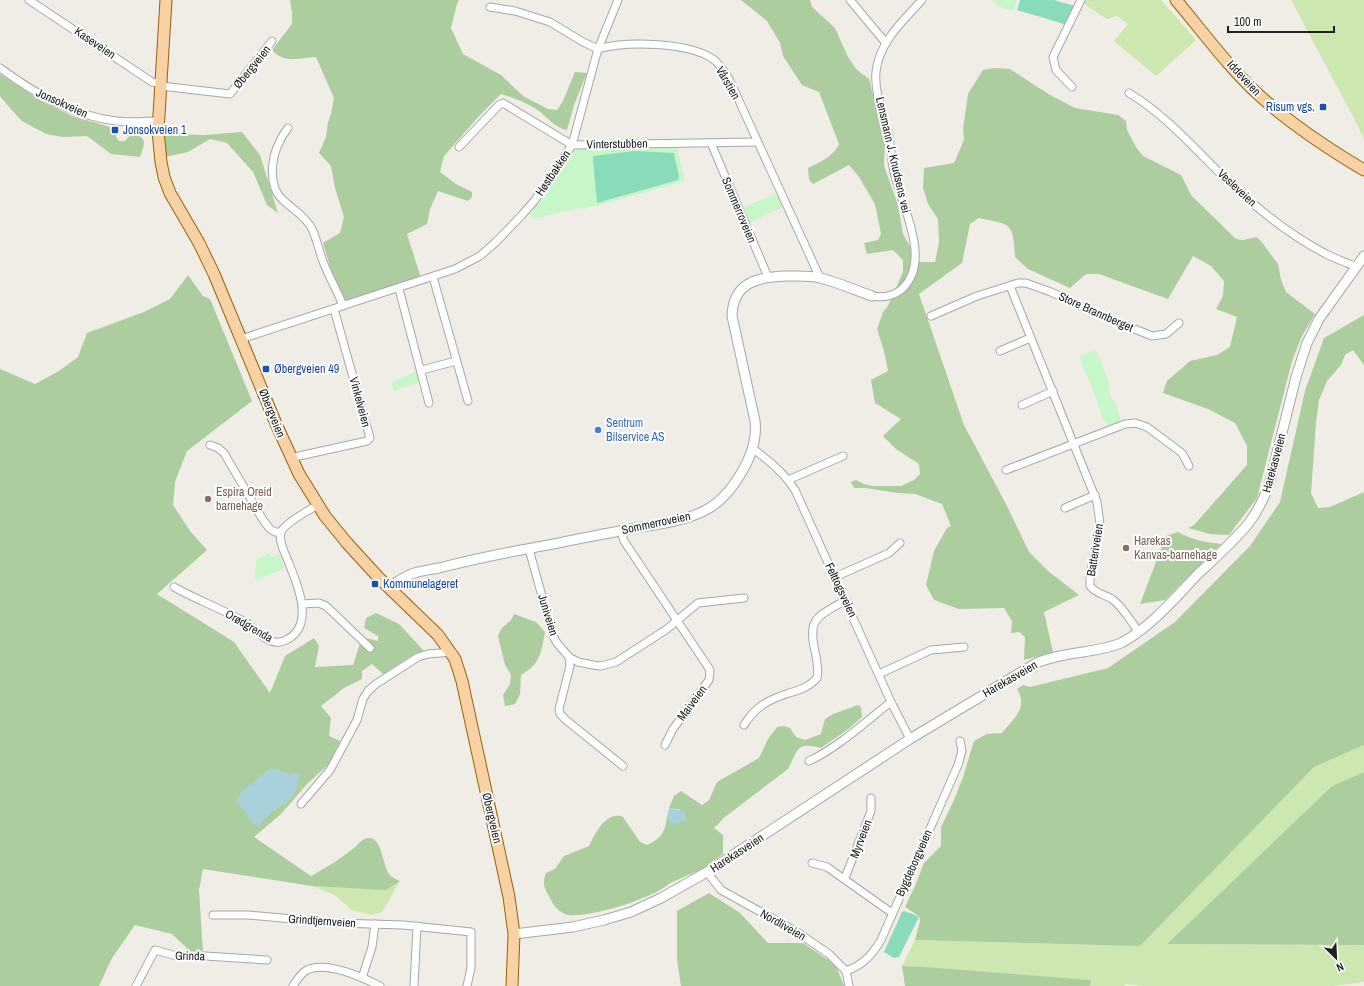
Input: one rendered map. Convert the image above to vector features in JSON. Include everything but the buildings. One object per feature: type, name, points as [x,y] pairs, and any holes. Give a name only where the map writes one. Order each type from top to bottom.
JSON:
[{"type":"main road","name":"Øbergveien","points":[[166,0],[158,126],[161,162],[164,177],[170,193],[208,261],[290,458],[306,487],[347,543],[388,587],[438,635],[452,652],[462,681],[500,851],[510,904],[514,934],[512,986]]},
{"type":"main road","name":"Iddeveien","points":[[1176,0],[1224,57],[1260,96],[1306,134],[1364,170]]},
{"type":"street","name":"Kaseveien","points":[[29,0],[152,82],[161,85]]},
{"type":"street","name":"Høstbakken","points":[[241,339],[433,277],[468,264],[496,242],[535,200],[572,145],[598,49],[618,0]]},
{"type":"street","points":[[850,0],[885,42]]},
{"type":"street","name":"Lensmann J. Knudsens vei","points":[[872,296],[879,298],[900,290],[911,278],[916,262],[916,246],[893,167],[889,137],[875,79],[878,62],[885,42],[922,0]]},
{"type":"street","points":[[1072,87],[1056,70],[1053,57],[1081,0]]},
{"type":"street","points":[[490,8],[515,11],[550,22],[582,42],[598,49]]},
{"type":"street","name":"Øbergveien","points":[[161,85],[230,94],[272,41]]},
{"type":"street","name":"Vårstien","points":[[598,49],[626,44],[668,46],[687,49],[711,58],[720,66],[730,81],[820,278]]},
{"type":"street","name":"Jonsokveien","points":[[0,68],[42,96],[69,108],[99,118],[158,126]]},
{"type":"street","name":"Vesleveien","points":[[1129,93],[1146,103],[1175,128],[1234,187],[1271,219],[1300,239],[1328,255],[1357,267]]},
{"type":"street","name":"Vinterstubben","points":[[460,147],[499,105],[503,103],[572,145],[757,142]]},
{"type":"street","points":[[288,128],[279,142],[273,162],[273,180],[277,194],[302,215],[311,227],[323,263],[343,306]]},
{"type":"street","name":"Sommerroveien","points":[[711,143],[768,277]]},
{"type":"street","name":"Harekasveien","points":[[514,934],[574,927],[604,920],[631,912],[661,898],[707,872],[910,739],[1038,662],[1057,656],[1110,647],[1122,642],[1138,631],[1154,618],[1248,524],[1259,508],[1266,496],[1296,377],[1307,343],[1319,319],[1364,256]]},
{"type":"street","name":"Sommerroveien","points":[[388,587],[411,575],[477,559],[687,518],[716,504],[726,495],[742,471],[753,448],[756,429],[732,309],[735,298],[742,288],[754,281],[768,277],[796,276],[820,278],[872,296]]},
{"type":"street","points":[[433,277],[468,402]]},
{"type":"street","name":"Store Brannberget","points":[[1010,286],[1018,283],[1032,285],[1152,336],[1166,334],[1178,323]]},
{"type":"street","points":[[931,316],[978,296],[1010,286]]},
{"type":"street","name":"Batteriveien","points":[[1010,286],[1098,502],[1100,524],[1090,575],[1090,586],[1096,592],[1111,599],[1117,604],[1138,631]]},
{"type":"street","points":[[399,288],[422,370],[429,403]]},
{"type":"street","name":"Vinkelveien","points":[[290,458],[367,441],[370,438],[334,309]]},
{"type":"street","points":[[1000,351],[1030,338]]},
{"type":"street","points":[[422,370],[456,361]]},
{"type":"street","points":[[1022,404],[1053,391]]},
{"type":"street","points":[[1006,470],[1125,424],[1135,423],[1147,427],[1171,444],[1182,453],[1189,466]]},
{"type":"street","points":[[210,446],[218,448],[224,453],[267,526],[275,532],[281,532],[288,525],[318,505]]},
{"type":"street","name":"Felttogsveien","points":[[753,448],[788,480],[799,497],[891,702],[910,739]]},
{"type":"street","points":[[788,480],[843,456]]},
{"type":"street","points":[[1066,508],[1095,495]]},
{"type":"street","name":"Maiveien","points":[[621,531],[624,541],[654,588],[678,621],[710,670],[711,676],[707,684],[673,729],[665,745]]},
{"type":"street","name":"Orødgrenda","points":[[174,587],[247,623],[266,639],[272,642],[286,640],[297,632],[302,619],[302,604],[297,582],[282,546],[281,532]]},
{"type":"street","points":[[834,577],[889,553],[900,543]]},
{"type":"street","name":"Juniveien","points":[[529,549],[554,636],[557,643],[569,657]]},
{"type":"street","points":[[569,657],[578,662],[593,666],[601,666],[616,662],[668,629],[698,603],[744,598]]},
{"type":"street","points":[[744,725],[750,715],[762,704],[802,689],[817,678],[818,668],[812,634],[814,623],[824,613],[846,600]]},
{"type":"street","points":[[302,604],[320,603],[326,606],[370,648]]},
{"type":"street","points":[[879,674],[930,650],[964,648]]},
{"type":"street","points":[[301,804],[330,770],[357,720],[363,699],[368,691],[376,684],[418,657],[428,654],[452,652]]},
{"type":"street","points":[[569,657],[570,666],[559,709],[560,714],[623,766]]},
{"type":"street","points":[[809,761],[816,758],[840,741],[891,702]]},
{"type":"street","name":"Bygdeborgveien","points":[[846,971],[856,967],[874,952],[958,765],[962,751],[960,741]]},
{"type":"street","name":"Myrveien","points":[[844,878],[871,811],[871,798]]},
{"type":"street","points":[[812,863],[826,867],[844,878],[892,913]]},
{"type":"street","name":"Nordliveien","points":[[707,872],[721,890],[804,936],[829,954],[846,971]]},
{"type":"street","name":"Grindtjernveien","points":[[213,915],[248,915],[332,922],[417,926],[472,932],[471,968],[467,986]]},
{"type":"street","points":[[362,978],[372,947],[375,924]]},
{"type":"street","points":[[414,986],[417,926]]},
{"type":"street","name":"Grinda","points":[[136,986],[155,950],[177,956],[205,956],[267,960]]},
{"type":"street","points":[[293,986],[301,974],[318,967],[337,970],[362,978],[380,986]]},
{"type":"street","points":[[846,971],[849,986]]},
{"type":"green space","points":[[290,0],[459,0],[451,28],[463,54],[501,75],[523,96],[548,109],[557,110],[563,101],[575,72],[587,73],[574,105],[567,130],[558,127],[532,107],[519,100],[501,94],[479,116],[444,156],[440,172],[456,184],[472,192],[472,197],[468,201],[438,191],[430,209],[427,224],[407,234],[421,278],[346,301],[332,273],[323,243],[340,233],[344,217],[335,188],[331,166],[319,153],[326,137],[334,98],[316,57],[287,59],[272,50],[292,24]]},
{"type":"green space","points":[[741,0],[810,0],[812,7],[835,28],[848,57],[856,69],[869,79],[885,143],[884,166],[898,205],[903,234],[919,262],[935,262],[939,242],[938,219],[928,204],[923,188],[924,168],[954,163],[964,140],[963,129],[968,94],[983,70],[994,68],[1010,69],[1050,95],[1075,108],[1118,115],[1126,121],[1127,130],[1136,147],[1143,156],[1181,175],[1191,195],[1236,239],[1243,240],[1256,237],[1261,241],[1278,264],[1281,280],[1286,292],[1315,314],[1302,336],[1292,361],[1257,498],[1229,535],[1210,534],[1188,528],[1194,525],[1247,465],[1247,446],[1235,423],[1208,409],[1163,393],[1167,381],[1190,361],[1217,355],[1230,347],[1237,317],[1216,309],[1223,296],[1224,281],[1211,266],[1193,256],[1168,299],[1099,274],[1086,274],[1070,288],[1028,269],[1015,257],[1013,237],[1009,227],[998,222],[979,218],[970,224],[962,263],[919,294],[964,425],[1007,506],[1029,552],[1048,571],[1079,595],[1044,612],[1053,652],[1024,660],[1025,637],[1019,632],[1011,633],[1012,621],[1004,608],[959,609],[934,600],[926,585],[934,551],[947,528],[951,526],[942,504],[915,494],[854,488],[851,482],[856,480],[872,486],[901,486],[914,480],[920,474],[919,464],[896,449],[883,436],[901,419],[875,403],[871,380],[888,371],[877,329],[883,312],[888,306],[903,272],[903,260],[893,250],[867,254],[864,243],[878,240],[881,234],[875,204],[859,177],[849,165],[813,184],[809,179],[808,168],[830,156],[839,144],[819,92],[802,85],[783,56],[780,43],[767,21]]},
{"type":"green space","points":[[992,0],[1017,0],[1014,11],[996,6]]},
{"type":"green space","points":[[1020,0],[1054,0],[1075,6],[1067,25],[1017,10]]},
{"type":"green space","points":[[1086,0],[1161,0],[1196,40],[1156,76],[1114,41],[1128,24],[1117,16],[1107,19],[1084,4]]},
{"type":"green space","points":[[1291,0],[1364,0],[1364,139],[1356,122]]},
{"type":"green space","points":[[0,74],[38,99],[72,116],[117,129],[116,137],[119,141],[125,141],[131,134],[140,137],[144,141],[144,145],[140,157],[111,154],[87,136],[63,137],[46,134],[22,121],[0,96]]},
{"type":"green space","points":[[242,132],[260,155],[278,213],[267,205],[253,172],[227,143],[210,139],[188,152],[165,157],[164,134],[203,135]]},
{"type":"green space","points":[[578,148],[677,148],[685,181],[584,209],[579,208],[533,219],[530,214],[571,153]]},
{"type":"green space","points":[[634,151],[674,153],[679,177],[678,180],[597,203],[593,156]]},
{"type":"green space","points":[[777,193],[783,207],[748,223],[742,208]]},
{"type":"green space","points":[[188,275],[203,296],[210,299],[252,401],[187,451],[175,482],[173,505],[190,531],[207,550],[157,594],[234,642],[270,693],[285,656],[314,638],[319,646],[315,667],[353,665],[362,637],[378,641],[378,636],[364,628],[366,618],[376,613],[399,624],[424,651],[416,653],[383,674],[372,664],[362,671],[362,679],[344,688],[321,706],[331,718],[329,736],[340,741],[329,764],[308,783],[281,814],[254,837],[311,876],[339,859],[364,839],[370,838],[377,843],[380,848],[389,874],[400,881],[386,890],[312,886],[203,869],[199,890],[203,951],[190,951],[172,934],[135,925],[112,958],[99,986],[0,986],[0,369],[35,384],[59,371],[78,357],[87,333],[144,312],[170,299]],"holes":[[[270,769],[289,775],[288,801],[272,811],[257,826],[262,776]]]},
{"type":"green space","points":[[1364,315],[1364,365],[1353,350],[1345,355],[1341,365],[1327,381],[1319,400],[1311,493],[1318,508],[1330,507],[1364,492],[1364,745],[1314,767],[1140,946],[915,940],[920,921],[919,916],[905,907],[924,863],[941,846],[941,827],[963,777],[974,741],[987,734],[1002,733],[1018,713],[1021,702],[1017,689],[1023,685],[1030,687],[1108,668],[1175,622],[1250,546],[1280,502],[1305,391],[1324,338]]},
{"type":"green space","points":[[1096,350],[1109,382],[1110,395],[1117,406],[1121,421],[1107,426],[1106,422],[1104,422],[1079,356]]},
{"type":"green space","points":[[417,371],[423,381],[394,391],[391,383]]},
{"type":"green space","points":[[1178,532],[1188,537],[1221,544],[1165,600],[1140,604],[1166,536]]},
{"type":"green space","points":[[269,553],[271,557],[279,554],[285,568],[255,581],[256,560]]},
{"type":"green space","points":[[514,614],[536,622],[545,632],[539,657],[528,671],[521,675],[520,694],[515,704],[505,706],[503,695],[510,684],[511,675],[505,665],[498,636],[501,629],[511,620]]},
{"type":"green space","points":[[858,705],[861,707],[862,717],[847,730],[821,748],[806,746],[798,749],[788,769],[725,817],[714,828],[723,835],[723,854],[702,869],[670,883],[662,889],[636,901],[606,910],[578,915],[568,915],[556,908],[552,902],[544,885],[546,873],[555,869],[564,856],[589,846],[598,830],[606,820],[611,817],[623,817],[640,842],[647,845],[656,840],[662,834],[667,817],[681,810],[669,808],[674,796],[681,791],[702,805],[709,800],[717,782],[759,758],[768,739],[777,727],[784,726],[790,728],[796,737],[805,740],[821,734],[825,719],[833,714]]},
{"type":"green space","points":[[1364,745],[1364,772],[1332,786],[1167,944],[1364,945],[1364,982],[1334,986],[1144,986],[1126,984],[1124,986],[1090,986],[1091,980],[902,966],[915,940],[1140,946],[1314,767]]},
{"type":"green space","points":[[1364,772],[1364,945],[1167,944],[1332,786]]},
{"type":"green space","points":[[400,881],[382,912],[372,915],[352,910],[335,895],[312,886],[386,889]]},
{"type":"green space","points":[[709,893],[740,913],[768,943],[803,943],[831,962],[837,968],[844,986],[681,986],[677,960],[677,911]]},
{"type":"green space","points":[[904,911],[918,916],[918,919],[899,957],[894,958],[884,952],[902,912]]},
{"type":"green space","points":[[902,966],[1091,980],[1090,986],[905,986]]},
{"type":"water","points":[[270,769],[289,775],[293,773],[300,774],[295,793],[288,801],[272,811],[257,827],[236,801],[242,791]]},
{"type":"water","points":[[669,808],[685,812],[686,817],[684,822],[681,821],[672,825],[667,817]]},
{"type":"place","name":"Risum vgs.","points":[[1323,107]]},
{"type":"place","name":"Jonsokveien 1","points":[[115,130]]},
{"type":"place","name":"Øbergveien 49","points":[[266,369]]},
{"type":"place","name":"Sentrum Bilservice AS","points":[[598,430]]},
{"type":"place","name":"Espira Oreid barnehage","points":[[208,499]]},
{"type":"place","name":"Harekas Kanvas-barnehage","points":[[1126,548]]},
{"type":"place","name":"Kommunelageret","points":[[375,584]]}]
